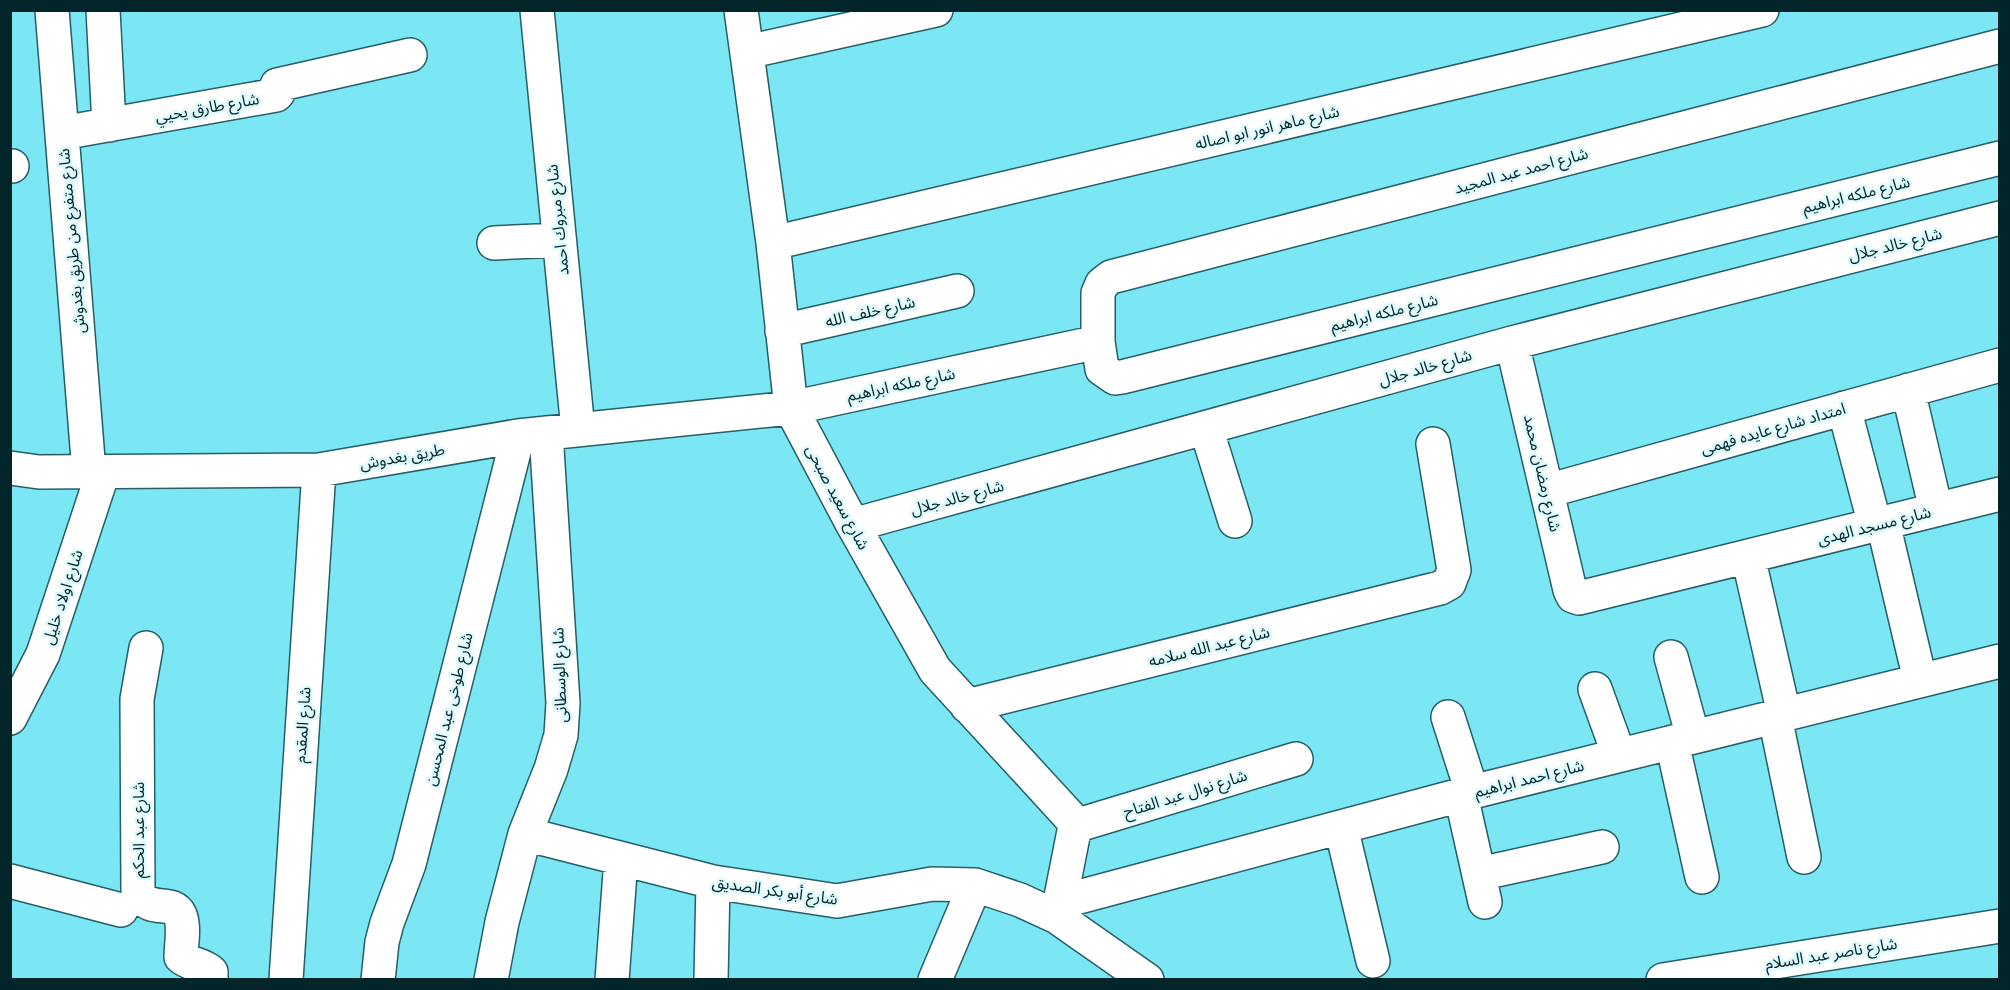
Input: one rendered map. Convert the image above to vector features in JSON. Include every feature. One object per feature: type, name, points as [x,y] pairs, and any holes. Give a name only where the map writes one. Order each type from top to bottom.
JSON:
[{"type":"street","name":"شارع متفرع من طريق بغدوش","points":[[52,10],[96,472]]},
{"type":"street","points":[[103,10],[109,125]]},
{"type":"street","name":"شارع مبروك احمد","points":[[537,10],[559,240],[547,433]]},
{"type":"street","name":"شارع سعيد صبحى","points":[[741,10],[773,243],[791,408],[853,525],[935,670],[1070,817],[1075,826]]},
{"type":"street","points":[[747,52],[936,10]]},
{"type":"street","name":"شارع ماهر انور ابو اصاله","points":[[773,243],[1762,10]]},
{"type":"street","name":"شارع احمد عبد المجيد","points":[[1098,342],[1098,293],[1102,284],[1111,277],[2000,46]]},
{"type":"street","name":"شارع طارق يحيي","points":[[62,133],[276,95],[277,85],[410,55]]},
{"type":"street","name":"شارع ملكه ابراهيم","points":[[791,408],[1098,342],[1102,369],[1115,378],[1122,377],[2000,158]]},
{"type":"street","name":"شارع خالد جلال","points":[[853,525],[1512,343],[2000,218]]},
{"type":"street","points":[[494,243],[559,240]]},
{"type":"street","name":"شارع خلف الله","points":[[782,331],[957,291]]},
{"type":"street","name":"شارع رمضان محمد","points":[[1512,343],[1570,590],[1573,596],[1580,598]]},
{"type":"street","name":"امتداد شارع عايده فهمى","points":[[1547,491],[2000,364]]},
{"type":"street","points":[[1908,390],[1936,510]]},
{"type":"street","name":"طريق بغدوش","points":[[10,468],[39,472],[319,470],[547,433],[791,408]]},
{"type":"street","points":[[1844,408],[1879,524],[1920,680]]},
{"type":"street","points":[[1206,428],[1235,521]]},
{"type":"street","name":"شارع الوسطانى","points":[[491,980],[502,922],[525,834],[561,735],[563,703],[547,433]]},
{"type":"street","name":"شارع طوخى عبد المحسن","points":[[378,980],[382,942],[387,923],[409,864],[547,433]]},
{"type":"street","name":"شارع عبد الله سلامه","points":[[967,706],[1440,588],[1449,583],[1454,570],[1433,444]]},
{"type":"street","name":"شارع المقدم","points":[[286,980],[319,470]]},
{"type":"street","name":"شارع اولاد خليل","points":[[10,718],[43,654],[96,472]]},
{"type":"street","name":"شارع مسجد الهدى","points":[[1580,598],[2000,494]]},
{"type":"street","points":[[1748,556],[1804,857]]},
{"type":"street","name":"شارع عبد الحكم","points":[[146,648],[137,699],[138,892],[142,900],[152,905],[172,907],[179,913],[182,925],[181,957],[208,973]]},
{"type":"street","points":[[1671,657],[1702,877]]},
{"type":"street","name":"شارع احمد ابراهيم","points":[[1058,909],[1467,793],[2000,661]]},
{"type":"street","points":[[1595,689],[1619,755]]},
{"type":"street","points":[[1448,717],[1467,793],[1482,888],[1602,847]]},
{"type":"street","name":"شارع نوال عبد الفتاح","points":[[1075,826],[1296,759]]},
{"type":"street","points":[[1058,909],[1075,826]]},
{"type":"street","points":[[1341,827],[1372,961]]},
{"type":"street","name":"شارع أبو بكر الصديق","points":[[525,834],[713,882],[837,901],[932,885],[975,885],[1020,900],[1058,909],[1147,980]]},
{"type":"street","points":[[612,980],[621,859]]},
{"type":"street","points":[[10,881],[121,910]]},
{"type":"street","points":[[711,980],[713,882]]},
{"type":"street","points":[[935,980],[975,885]]},
{"type":"street","name":"شارع ناصر عبد السلام","points":[[1663,980],[2000,926]]}]
